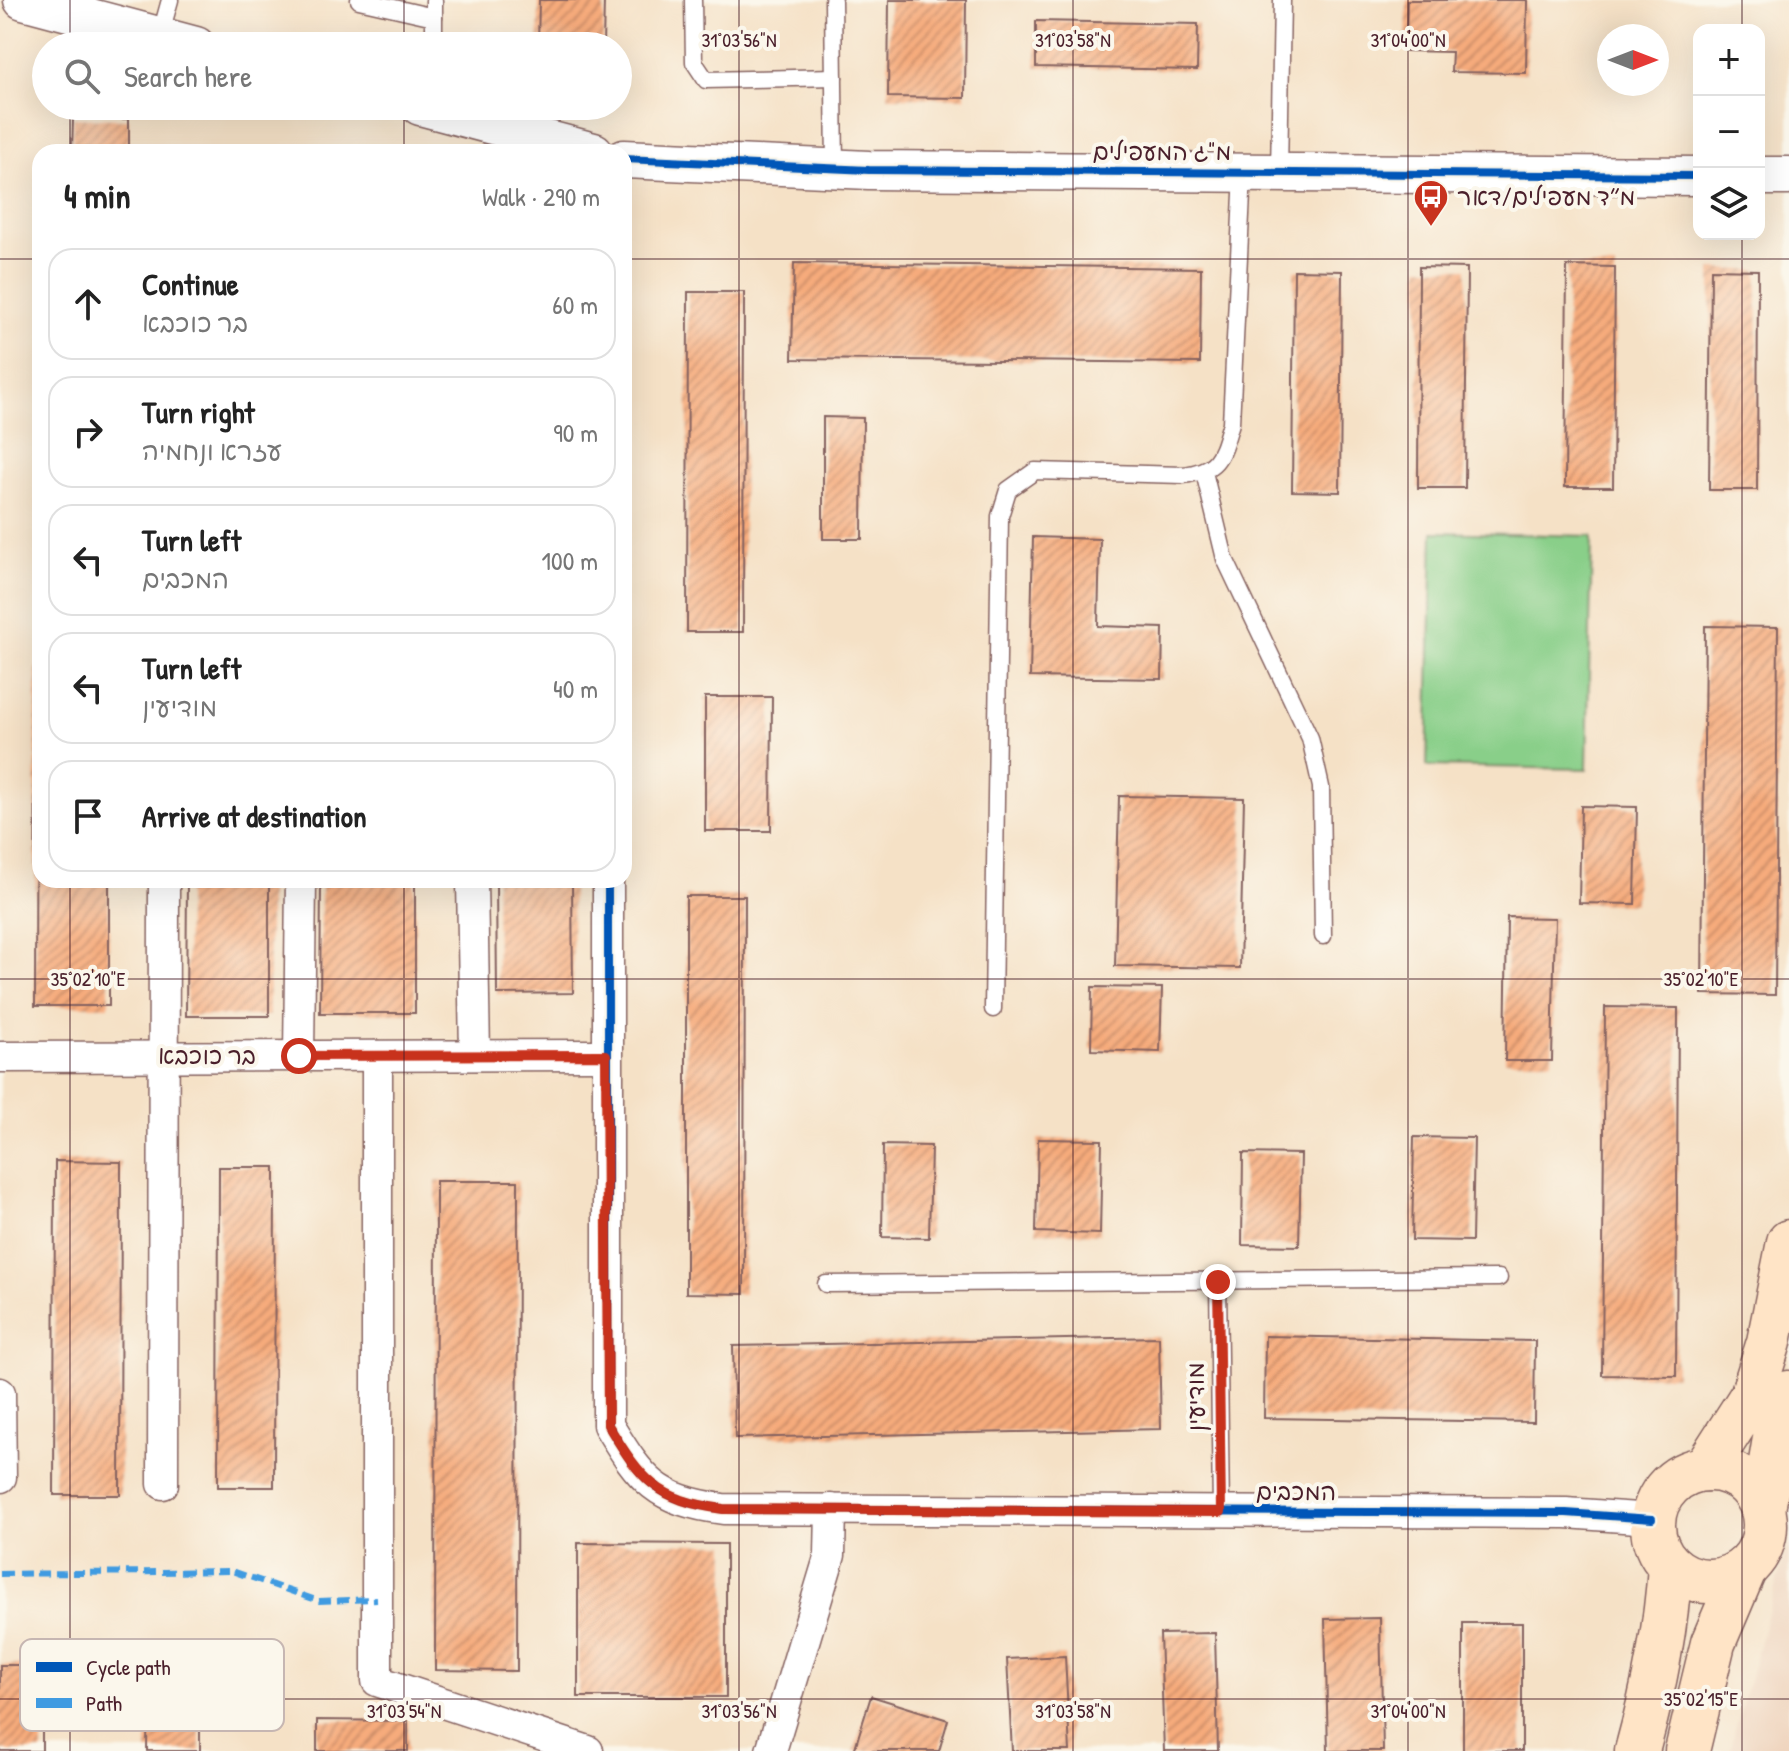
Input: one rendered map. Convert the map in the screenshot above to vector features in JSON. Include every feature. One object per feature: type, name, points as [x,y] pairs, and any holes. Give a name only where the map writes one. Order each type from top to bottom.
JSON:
[{"type":"main road","points":[[1705,1469],[1752,1396],[1769,1342],[1789,1242]]},
{"type":"main road","points":[[1687,1751],[1713,1643],[1744,1570],[1763,1543],[1763,1510],[1776,1432],[1789,1393]]},
{"type":"main road","points":[[1744,1570],[1714,1582],[1698,1581],[1670,1566],[1653,1537],[1652,1519],[1664,1490],[1676,1479],[1705,1469],[1725,1471],[1741,1479],[1755,1493],[1763,1510]]},
{"type":"main road","points":[[1637,1751],[1655,1685],[1666,1623],[1670,1566]]},
{"type":"street","points":[[23,0],[145,32]]},
{"type":"street","points":[[477,120],[565,144]]},
{"type":"street","name":"מ\"ג המעפילים","points":[[632,159],[835,169],[1693,176]]},
{"type":"street","points":[[1765,176],[1789,176]]},
{"type":"street","points":[[163,1484],[164,888]]},
{"type":"street","points":[[299,1056],[301,888]]},
{"type":"street","points":[[472,888],[475,1055]]},
{"type":"street","points":[[606,1055],[608,888]]},
{"type":"street","name":"בר כוכבא","points":[[0,1057],[606,1055]]},
{"type":"street","name":"המכבים","points":[[606,1055],[608,1425],[629,1459],[656,1487],[683,1503],[723,1509],[1566,1513],[1652,1519]]},
{"type":"street","points":[[377,1056],[377,1681],[588,1751]]},
{"type":"street","points":[[0,1393],[1,1477]]},
{"type":"street","points":[[771,1751],[830,1555],[831,1509]]},
{"type":"lane","points":[[161,32],[170,0]]},
{"type":"lane","points":[[359,0],[434,8],[434,32]]},
{"type":"lane","points":[[693,0],[694,62],[706,80],[834,77]]},
{"type":"lane","points":[[833,0],[835,169]]},
{"type":"lane","points":[[993,1009],[1000,516],[1008,490],[1035,471],[1183,475],[1204,472],[1220,458],[1231,423],[1282,0]]},
{"type":"lane","points":[[1204,472],[1225,559],[1310,738],[1321,787],[1323,936]]},
{"type":"lane","points":[[826,1284],[1499,1278]]},
{"type":"lane","name":"מודיעין","points":[[1218,1282],[1221,1512]]},
{"type":"shaded area","points":[[1789,1539],[1789,1751],[1729,1751]]},
{"type":"green space","points":[[1433,532],[1592,536],[1587,769],[1427,766]]},
{"type":"building","points":[[539,0],[604,0],[603,32],[538,32]]},
{"type":"building","points":[[889,0],[966,0],[965,98],[888,97]]},
{"type":"building","points":[[1407,0],[1527,0],[1526,73],[1451,72],[1452,52],[1406,51]]},
{"type":"building","points":[[1036,21],[1198,24],[1197,70],[1036,67]]},
{"type":"building","points":[[73,120],[129,120],[129,144],[72,144]]},
{"type":"building","points":[[794,263],[1201,268],[1200,363],[792,359]]},
{"type":"building","points":[[1567,266],[1615,267],[1613,487],[1565,487]]},
{"type":"building","points":[[1419,267],[1467,268],[1465,488],[1418,488]]},
{"type":"building","points":[[1711,269],[1758,270],[1757,490],[1709,490]]},
{"type":"building","points":[[1294,270],[1342,271],[1340,492],[1292,491]]},
{"type":"building","points":[[688,292],[744,292],[743,632],[687,632]]},
{"type":"building","points":[[823,417],[863,418],[862,539],[823,539]]},
{"type":"building","points":[[1033,537],[1100,539],[1098,626],[1163,628],[1162,679],[1030,677]]},
{"type":"building","points":[[1705,626],[1778,627],[1775,995],[1702,994]]},
{"type":"building","points":[[705,697],[772,697],[771,831],[705,831]]},
{"type":"building","points":[[1119,796],[1244,798],[1240,968],[1115,966]]},
{"type":"building","points":[[1581,806],[1637,807],[1635,904],[1579,903]]},
{"type":"building","points":[[35,888],[109,888],[109,1006],[35,1006]]},
{"type":"building","points":[[187,888],[269,888],[269,1016],[186,1016]]},
{"type":"building","points":[[321,888],[415,888],[415,1013],[320,1013]]},
{"type":"building","points":[[496,888],[572,888],[573,993],[497,994]]},
{"type":"building","points":[[686,896],[745,896],[744,1294],[686,1293]]},
{"type":"building","points":[[1507,917],[1555,918],[1552,1061],[1505,1061]]},
{"type":"building","points":[[1092,987],[1162,988],[1160,1052],[1091,1050]]},
{"type":"building","points":[[1605,1007],[1678,1008],[1676,1376],[1602,1375]]},
{"type":"building","points":[[1414,1137],[1474,1138],[1472,1241],[1412,1240]]},
{"type":"building","points":[[1038,1139],[1102,1140],[1100,1234],[1036,1232]]},
{"type":"building","points":[[883,1145],[931,1146],[929,1238],[882,1237]]},
{"type":"building","points":[[1243,1153],[1301,1154],[1299,1246],[1242,1245]]},
{"type":"building","points":[[55,1161],[121,1162],[120,1495],[54,1495]]},
{"type":"building","points":[[219,1167],[275,1167],[274,1487],[218,1487]]},
{"type":"building","points":[[436,1181],[518,1181],[517,1671],[435,1670]]},
{"type":"building","points":[[1265,1336],[1535,1341],[1534,1422],[1264,1418]]},
{"type":"building","points":[[1159,1337],[1161,1429],[735,1438],[733,1346]]},
{"type":"building","points":[[578,1543],[726,1544],[726,1697],[578,1697]]},
{"type":"building","points":[[1380,1618],[1383,1751],[1328,1751],[1325,1619]]},
{"type":"building","points":[[1463,1623],[1522,1623],[1522,1751],[1463,1751]]},
{"type":"building","points":[[1215,1633],[1218,1751],[1164,1751],[1160,1634]]},
{"type":"building","points":[[1065,1656],[1070,1751],[1012,1751],[1007,1659]]},
{"type":"building","points":[[0,1665],[20,1665],[20,1731],[42,1731],[42,1751],[0,1751]]},
{"type":"building","points":[[871,1696],[948,1720],[939,1751],[854,1751]]},
{"type":"building","points":[[317,1720],[408,1721],[408,1751],[317,1751]]},
{"type":"building","points":[[147,1731],[200,1731],[200,1751],[147,1751]]},
{"type":"marked path","points":[[0,1574],[232,1571],[319,1601],[377,1599]]},
{"type":"cycle path","points":[[632,159],[869,170],[1693,176]]},
{"type":"cycle path","points":[[608,888],[608,1425],[642,1474],[666,1493],[682,1500],[723,1509],[1566,1513],[1652,1519]]},
{"type":"place","name":"מ״ד מעפילים/דאר","points":[[1431,228]]},
{"type":"route","points":[[299,1056],[606,1055],[608,1425],[629,1459],[656,1487],[683,1503],[723,1509],[1221,1512],[1218,1282]]}]
